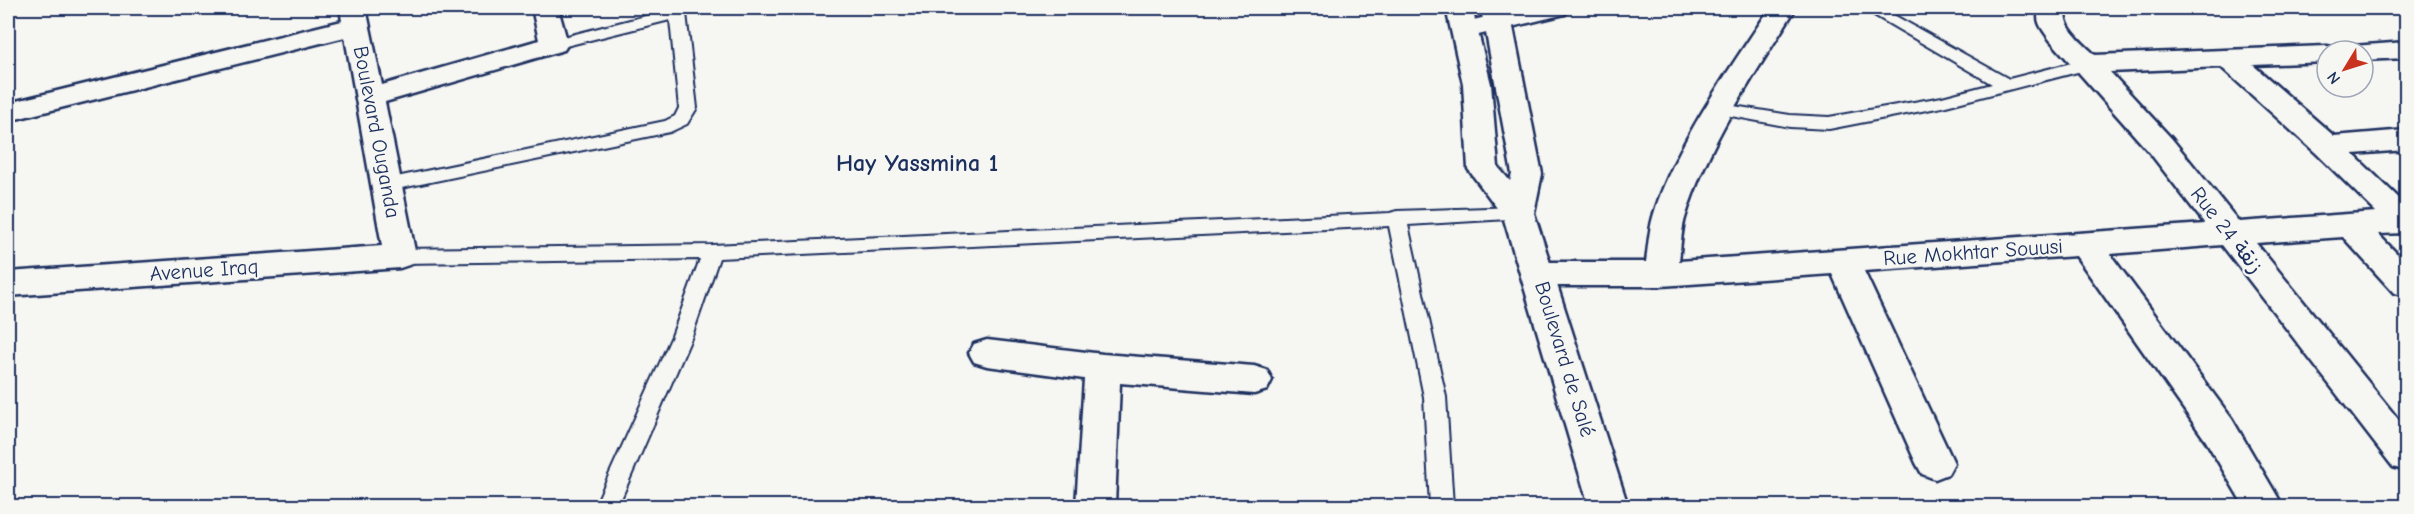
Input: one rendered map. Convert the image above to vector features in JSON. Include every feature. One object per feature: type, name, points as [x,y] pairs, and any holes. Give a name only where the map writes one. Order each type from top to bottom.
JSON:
[{"type":"street","points":[[370,98],[554,44],[546,8]]},
{"type":"street","points":[[1462,19],[1556,8]]},
{"type":"street","points":[[1661,274],[1669,217],[1691,161],[1783,8]]},
{"type":"street","name":"Rue 24 زنقة","points":[[2054,8],[2050,15],[2051,22],[2161,146],[2406,456]]},
{"type":"street","points":[[1495,15],[1527,174],[1518,213]]},
{"type":"street","points":[[8,112],[355,17]]},
{"type":"street","name":"Boulevard Ouganda","points":[[355,17],[400,256]]},
{"type":"street","name":"Boulevard de Salé","points":[[1462,19],[1477,84],[1482,169],[1518,213],[1539,274],[1609,507]]},
{"type":"street","points":[[2375,51],[2406,50]]},
{"type":"street","points":[[2087,64],[2315,55]]},
{"type":"street","points":[[2229,59],[2406,221]]},
{"type":"street","points":[[2326,146],[2406,140]]},
{"type":"street","name":"Rue Mokhtar Souusi","points":[[1539,274],[1661,274],[2406,221]]},
{"type":"street","points":[[2351,225],[2406,284]]},
{"type":"street","points":[[2085,244],[2219,430],[2264,507]]},
{"type":"street","name":"Avenue Iraq","points":[[8,284],[400,256]]},
{"type":"street","points":[[1843,261],[1935,463]]},
{"type":"street","points":[[987,353],[1102,368],[1254,380]]},
{"type":"street","points":[[1095,507],[1102,368]]},
{"type":"lane","points":[[1870,8],[2008,86]]},
{"type":"lane","points":[[387,185],[670,126],[680,122],[688,108],[677,10],[554,44]]},
{"type":"lane","points":[[1721,109],[1790,121],[1829,123],[1942,102],[2087,64]]},
{"type":"lane","points":[[400,256],[712,252],[1518,213]]},
{"type":"lane","points":[[1397,218],[1435,397],[1442,507]]},
{"type":"lane","points":[[607,507],[682,336],[712,252]]},
{"type":"district","name":"Hay Yassmina 1","points":[[917,163]]}]
